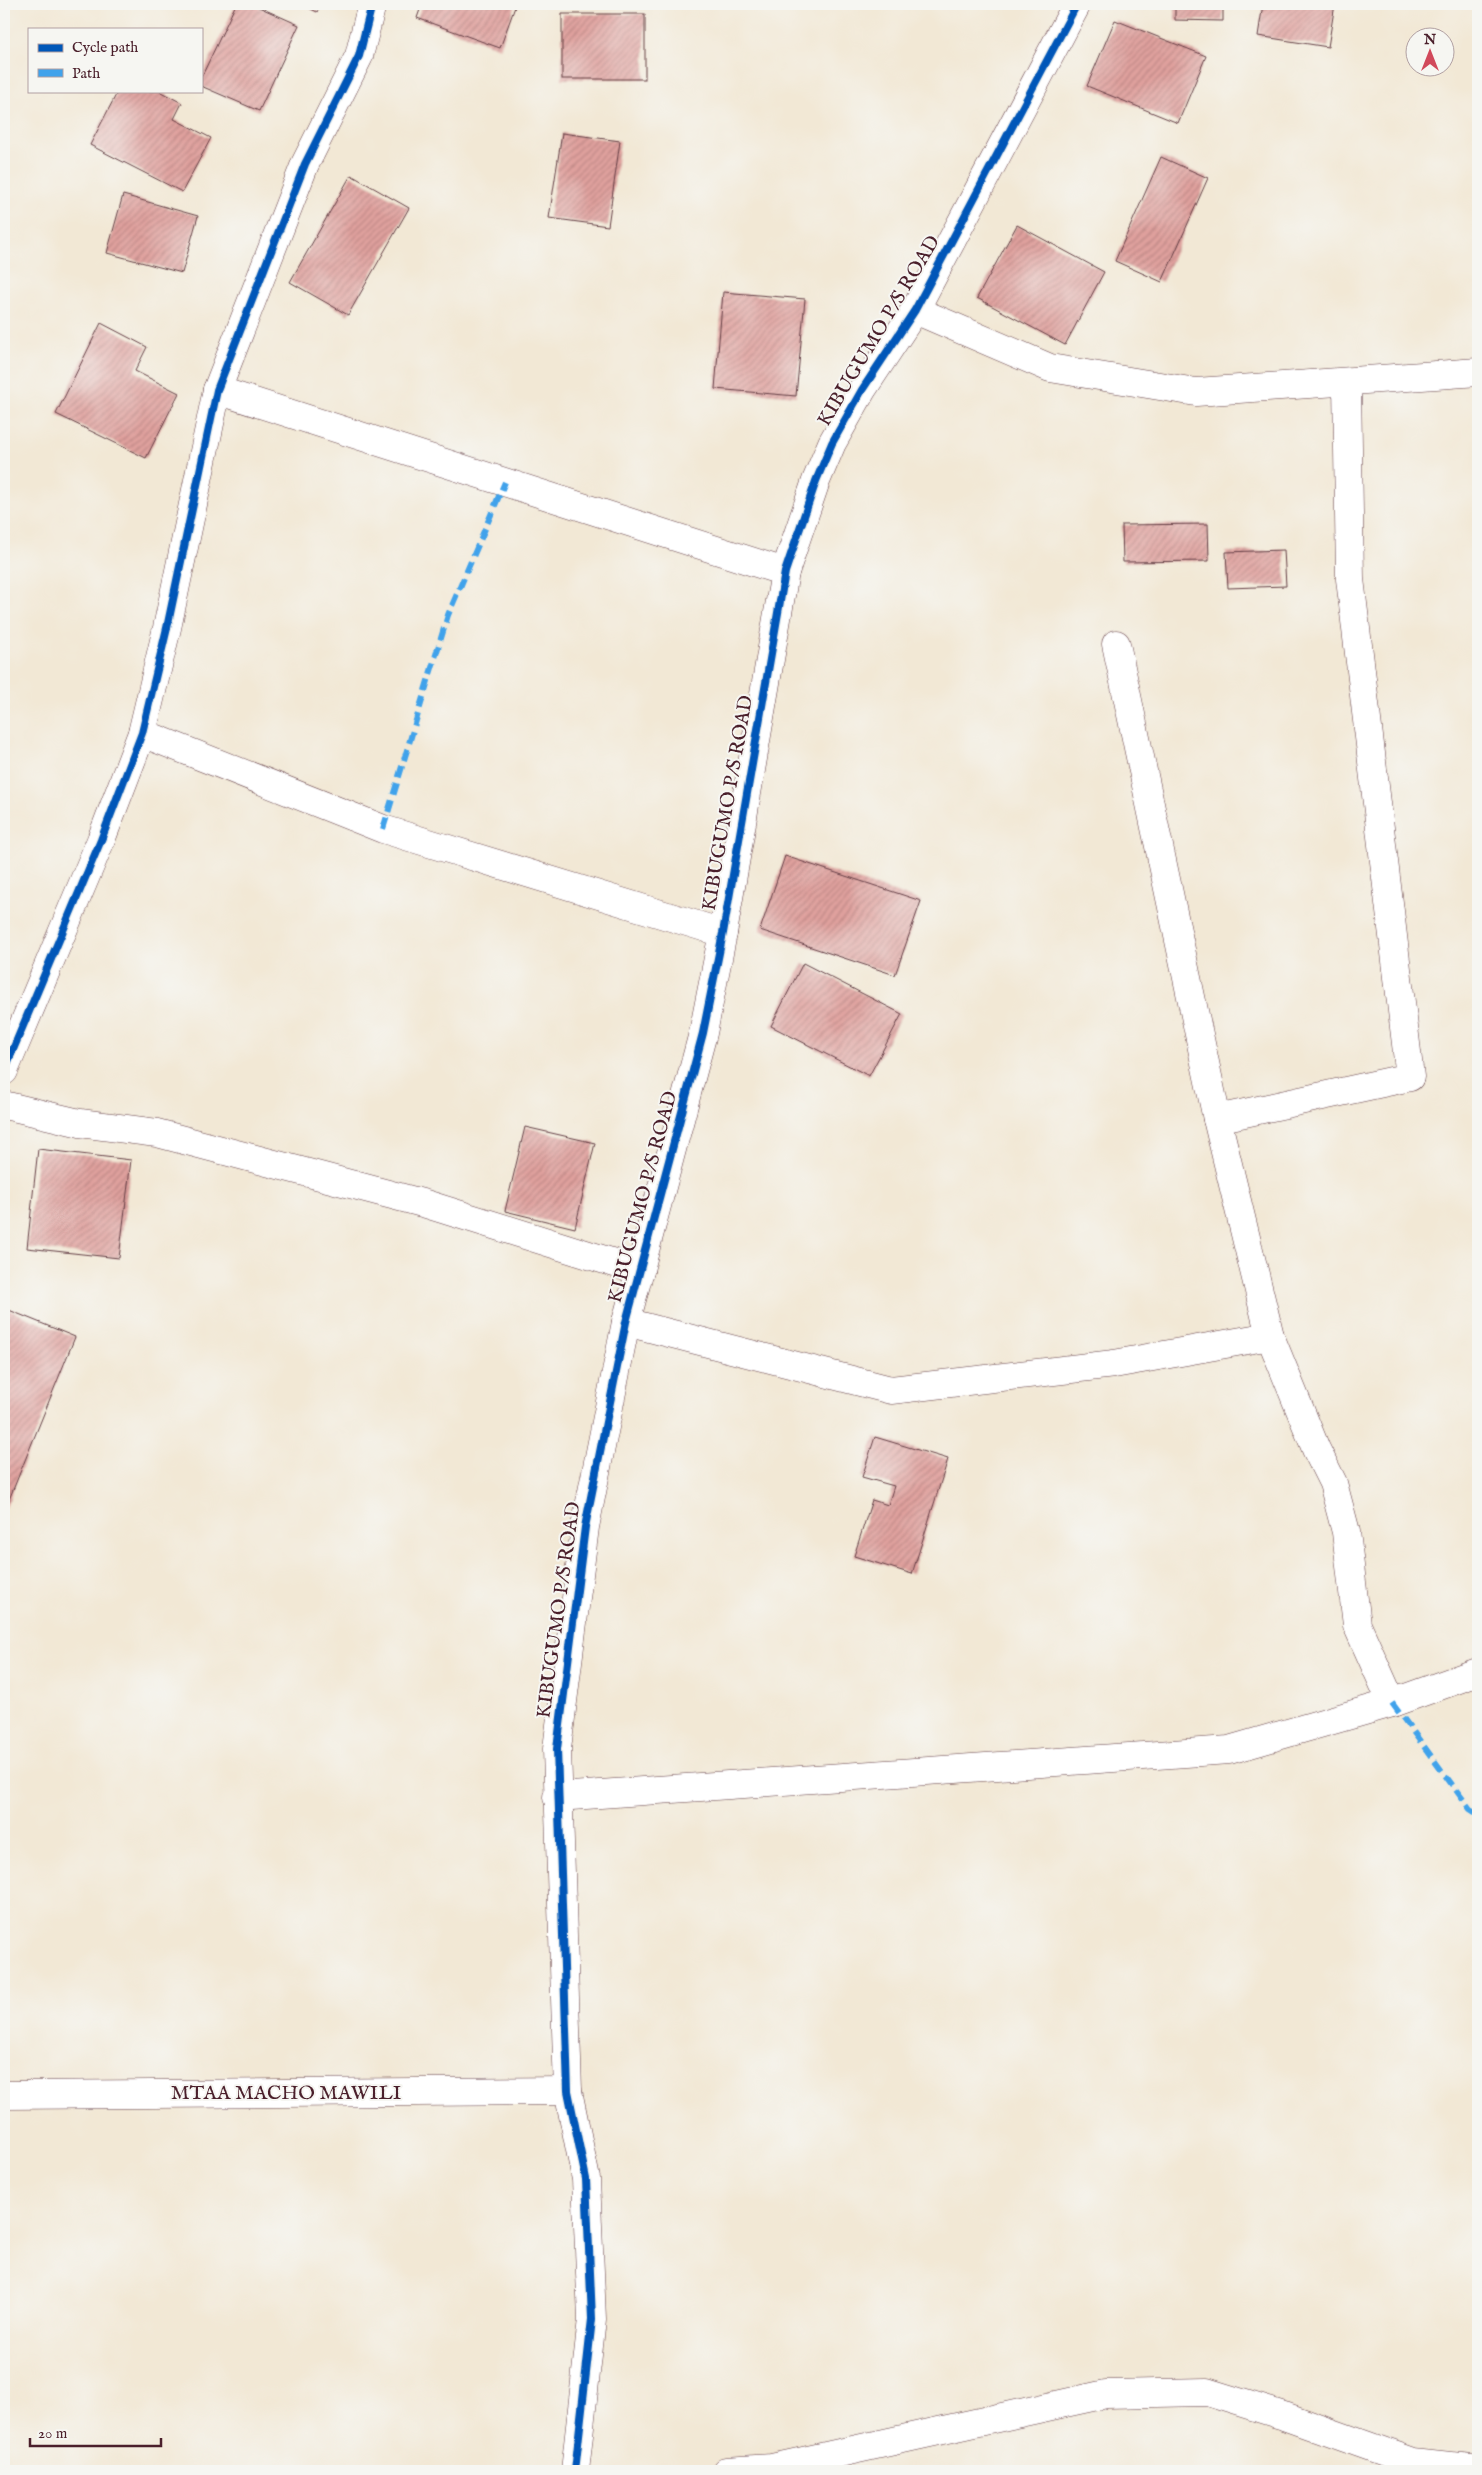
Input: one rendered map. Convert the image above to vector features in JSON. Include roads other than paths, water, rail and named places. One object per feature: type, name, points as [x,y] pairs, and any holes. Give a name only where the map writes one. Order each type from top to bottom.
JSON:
[{"type":"street","points":[[4,1071],[101,840],[142,733],[167,628],[217,390],[305,164],[359,56],[372,4]]},
{"type":"street","name":"KIBUGUMO P/S ROAD","points":[[575,2471],[592,2319],[586,2179],[568,2091],[556,1797],[556,1749],[585,1527],[626,1322],[703,1033],[785,572],[816,481],[832,443],[862,390],[915,310],[1077,4]]},
{"type":"street","points":[[915,310],[1050,368],[1196,392],[1478,372]]},
{"type":"street","points":[[1218,1119],[1410,1077],[1350,579],[1347,382]]},
{"type":"street","points":[[217,390],[785,572]]},
{"type":"street","points":[[1116,644],[1218,1119],[1270,1336],[1316,1449],[1333,1483],[1346,1532],[1356,1625],[1392,1703]]},
{"type":"street","points":[[142,733],[383,829],[722,933]]},
{"type":"street","points":[[4,1105],[80,1123],[157,1133],[426,1204],[640,1271]]},
{"type":"street","points":[[626,1322],[891,1390],[1114,1364],[1270,1336]]},
{"type":"street","points":[[556,1797],[1229,1750],[1392,1703],[1478,1672]]},
{"type":"street","name":"MTAA MACHO MAWILI","points":[[4,2095],[568,2091]]},
{"type":"street","points":[[726,2471],[772,2470],[1106,2394],[1207,2392],[1284,2416],[1413,2462],[1478,2469]]}]
